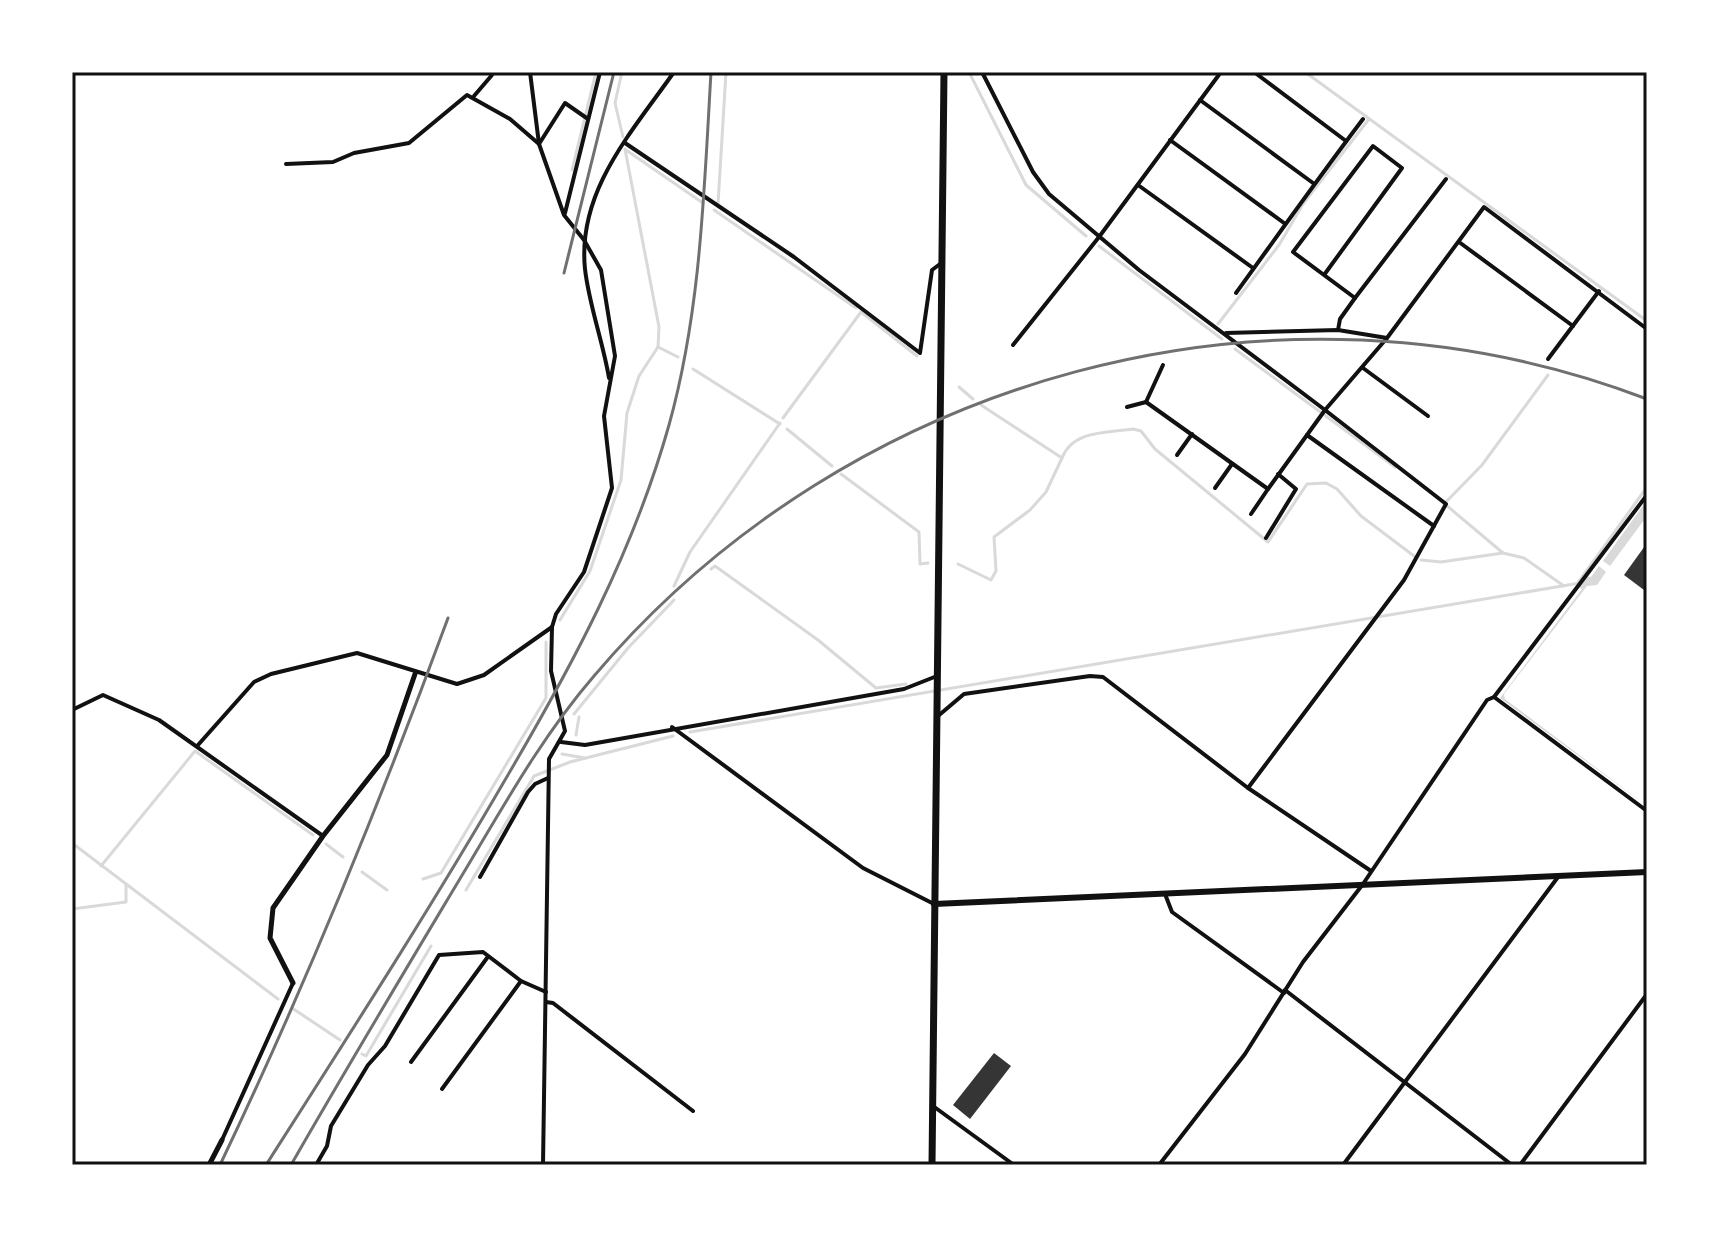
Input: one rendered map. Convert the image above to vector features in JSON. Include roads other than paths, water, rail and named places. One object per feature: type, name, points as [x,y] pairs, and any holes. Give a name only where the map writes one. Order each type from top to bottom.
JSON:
[{"type":"highway","points":[[932,1165],[944,72]]},
{"type":"main road","points":[[934,904],[1647,872]]},
{"type":"street","points":[[474,96],[492,75],[489,72]]},
{"type":"street","points":[[530,72],[539,144],[564,215],[584,240],[601,270],[615,356],[604,416],[612,488],[584,572],[556,614],[552,627],[551,671],[565,731],[549,759],[548,777],[543,1165]]},
{"type":"street","points":[[564,215],[586,117],[600,72]]},
{"type":"street","points":[[610,384],[585,271],[584,240],[596,187],[674,72]]},
{"type":"street","points":[[982,72],[1043,187],[1099,237],[1445,504],[1404,580],[1248,788]]},
{"type":"street","points":[[1013,345],[1099,237],[1221,72]]},
{"type":"street","points":[[1254,72],[1346,141]]},
{"type":"street","points":[[286,164],[333,162],[354,153],[409,143],[453,109],[462,97],[474,96],[510,119],[539,144]]},
{"type":"street","points":[[1200,100],[1313,183]]},
{"type":"street","points":[[539,144],[565,103],[586,117]]},
{"type":"street","points":[[1236,293],[1275,242],[1284,223],[1313,183],[1363,119]]},
{"type":"street","points":[[1170,140],[1284,223]]},
{"type":"street","points":[[625,143],[794,257],[920,353],[932,270],[943,263]]},
{"type":"street","points":[[1324,275],[1402,168],[1373,146],[1293,252],[1324,275],[1355,298]]},
{"type":"street","points":[[1338,330],[1340,319],[1355,298],[1446,179]]},
{"type":"street","points":[[1138,185],[1253,269]]},
{"type":"street","points":[[1251,514],[1323,412],[1387,338],[1484,207],[1647,329]]},
{"type":"street","points":[[1459,242],[1573,326]]},
{"type":"street","points":[[1548,359],[1599,291]]},
{"type":"street","points":[[1224,332],[1236,335],[1338,330],[1387,338]]},
{"type":"street","points":[[1146,402],[1163,365]]},
{"type":"street","points":[[1363,368],[1428,416]]},
{"type":"street","points":[[1127,407],[1146,402],[1268,489]]},
{"type":"street","points":[[1177,455],[1192,434]]},
{"type":"street","points":[[1307,435],[1434,526]]},
{"type":"street","points":[[1215,488],[1232,464]]},
{"type":"street","points":[[1266,538],[1296,489],[1278,474]]},
{"type":"street","points":[[1159,1165],[1245,1054],[1284,992],[1363,884],[1487,700],[1494,697],[1647,495]]},
{"type":"street","points":[[198,745],[254,682],[271,674],[357,653],[379,657],[415,674],[457,684],[473,680],[552,627]]},
{"type":"street","points":[[209,1165],[293,983],[272,944],[271,915],[323,836],[387,755],[415,674]]},
{"type":"street","points":[[937,717],[964,694],[1103,677],[1248,788],[1371,871]]},
{"type":"street","points":[[561,742],[585,745],[671,727],[904,689],[937,679]]},
{"type":"street","points":[[72,710],[103,695],[159,720],[323,836]]},
{"type":"street","points":[[1494,697],[1647,811]]},
{"type":"street","points":[[671,727],[863,868],[934,904]]},
{"type":"street","points":[[480,877],[528,792],[548,777]]},
{"type":"street","points":[[1343,1165],[1559,875]]},
{"type":"street","points":[[1165,894],[1172,912],[1284,992],[1512,1165]]},
{"type":"street","points":[[316,1165],[327,1146],[331,1126],[368,1065],[385,1046],[439,955],[483,952],[521,981],[546,992]]},
{"type":"street","points":[[411,1062],[487,958]]},
{"type":"street","points":[[442,1089],[521,981]]},
{"type":"street","points":[[1520,1165],[1647,994]]},
{"type":"street","points":[[546,1002],[553,1003],[693,1111]]},
{"type":"street","points":[[933,1106],[1014,1165]]},
{"type":"waterway","points":[[572,170],[596,72]]},
{"type":"waterway","points":[[622,72],[615,103],[623,137]]},
{"type":"waterway","points":[[718,204],[726,72]]},
{"type":"waterway","points":[[969,72],[1026,185],[1086,236]]},
{"type":"waterway","points":[[1305,72],[1647,321]]},
{"type":"waterway","points":[[1218,324],[1279,245],[1303,204],[1369,119]]},
{"type":"waterway","points":[[560,620],[590,571],[621,480],[627,413],[639,376],[658,347],[659,327],[625,149]]},
{"type":"waterway","points":[[626,150],[703,203]]},
{"type":"waterway","points":[[714,210],[856,308]]},
{"type":"waterway","points":[[1099,246],[1222,339]]},
{"type":"waterway","points":[[783,418],[861,312],[917,356]]},
{"type":"waterway","points":[[658,347],[678,357]]},
{"type":"waterway","points":[[1235,349],[1395,467]]},
{"type":"waterway","points":[[693,369],[780,424]]},
{"type":"waterway","points":[[1444,504],[1482,465],[1548,375]]},
{"type":"waterway","points":[[959,387],[973,399]]},
{"type":"waterway","points":[[981,405],[1062,458],[1074,442],[1092,434],[1133,429],[1141,431],[1155,449],[1268,542],[1307,484],[1326,483],[1337,489],[1361,516],[1414,556]]},
{"type":"waterway","points":[[674,586],[690,552],[780,423]]},
{"type":"waterway","points":[[787,429],[832,466]]},
{"type":"waterway","points":[[958,564],[991,580],[996,571],[994,537],[1030,510],[1046,492],[1062,458]]},
{"type":"waterway","points":[[841,474],[919,532],[920,564],[928,563]]},
{"type":"waterway","points":[[1577,584],[1647,487]]},
{"type":"waterway","points":[[1446,505],[1503,553],[1524,558],[1564,586]]},
{"type":"waterway","points":[[1421,560],[1441,562],[1503,553]]},
{"type":"waterway","points":[[711,569],[715,566],[818,640],[876,688],[906,684]]},
{"type":"waterway","points":[[690,732],[1580,583]]},
{"type":"waterway","points":[[574,714],[628,648],[674,600]]},
{"type":"waterway","points":[[423,879],[441,873],[546,698],[546,642]]},
{"type":"waterway","points":[[576,735],[579,717]]},
{"type":"waterway","points":[[466,890],[534,776],[570,762],[673,736]]},
{"type":"waterway","points":[[101,866],[195,751],[313,835]]},
{"type":"waterway","points":[[562,754],[585,758]]},
{"type":"waterway","points":[[72,843],[278,999]]},
{"type":"waterway","points":[[326,844],[343,857]]},
{"type":"waterway","points":[[362,872],[387,890]]},
{"type":"waterway","points":[[72,909],[126,902],[126,885]]},
{"type":"waterway","points":[[362,1054],[366,1056],[431,946]]},
{"type":"waterway","points":[[292,1008],[340,1040]]},
{"type":"railway","points":[[564,273],[614,72]]},
{"type":"railway","points":[[266,1165],[417,926],[530,737],[599,608],[638,518],[669,425],[688,338],[699,250],[711,72]]},
{"type":"railway","points":[[291,1165],[509,796],[575,699],[697,572],[814,486],[941,419],[1077,371],[1218,345],[1362,340],[1506,358],[1647,399]]},
{"type":"railway","points":[[220,1165],[340,894],[448,618]]}]
